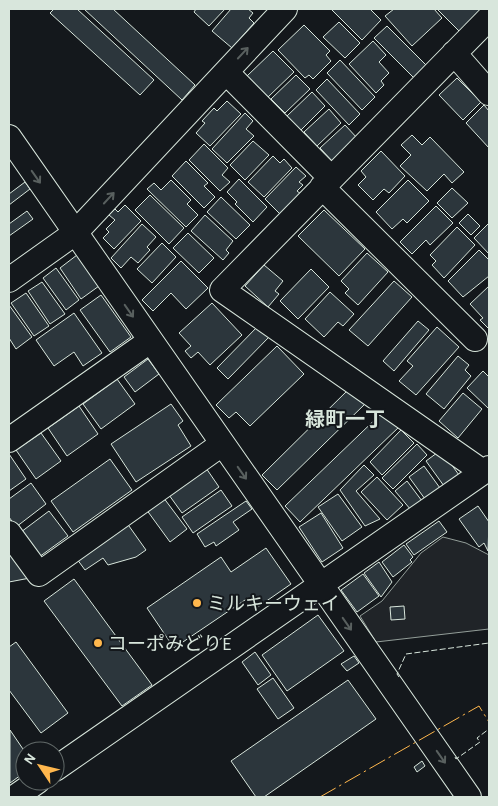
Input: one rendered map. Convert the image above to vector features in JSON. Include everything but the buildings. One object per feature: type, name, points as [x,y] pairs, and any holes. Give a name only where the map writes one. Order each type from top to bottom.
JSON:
[{"type":"street","points":[[9,280],[76,234],[226,72],[275,12]]},
{"type":"street","points":[[65,762],[319,584],[486,470],[222,290],[489,18]]},
{"type":"street","points":[[454,53],[489,92]]},
{"type":"street","points":[[226,72],[327,183],[475,339]]},
{"type":"street","points":[[9,137],[469,797]]},
{"type":"street","points":[[9,440],[150,341]]},
{"type":"street","points":[[9,533],[39,574],[222,444]]},
{"type":"shaded area","points":[[443,537],[466,543],[489,555],[489,629],[376,642],[360,616],[382,601],[421,553]]},
{"type":"fence","points":[[399,677],[397,674],[406,654],[489,643]]},
{"type":"fence","points":[[455,757],[456,759],[480,742],[477,738],[489,729]]},
{"type":"power","points":[[320,797],[479,706],[489,722]]},
{"type":"place","name":"ミルキーウェイ","points":[[197,603]]},
{"type":"place","name":"コーポみどりE","points":[[98,643]]},
{"type":"district","name":"緑町一丁","points":[[345,419]]}]
